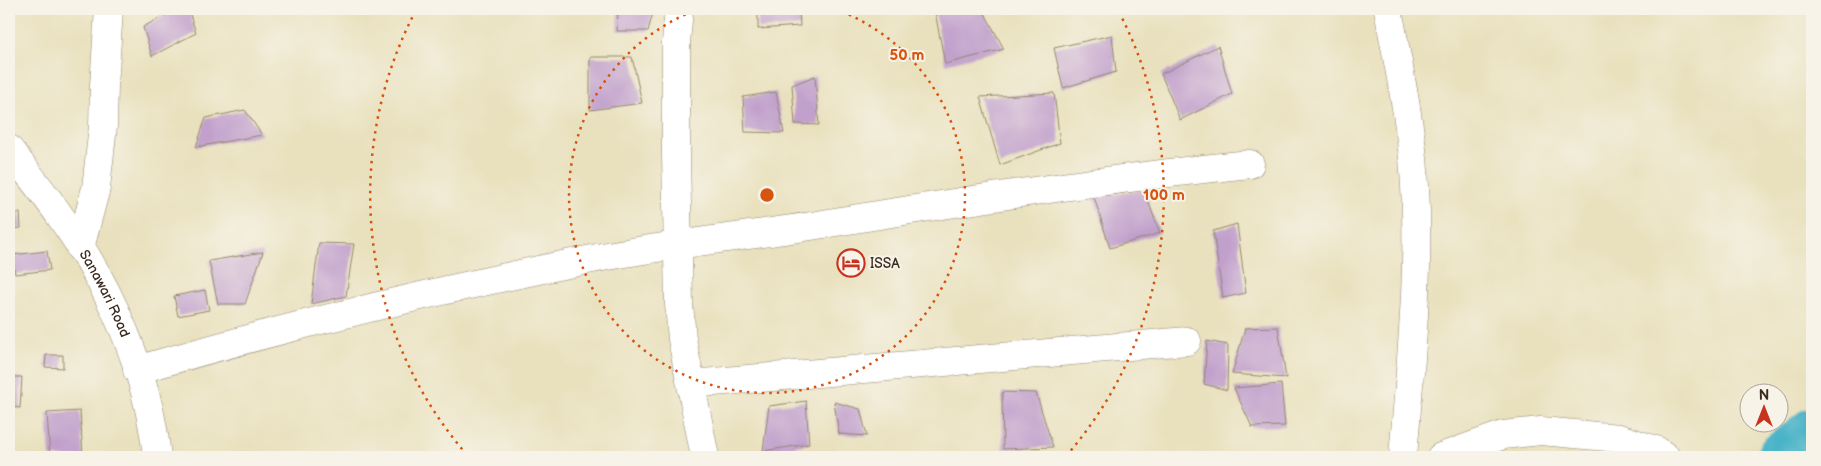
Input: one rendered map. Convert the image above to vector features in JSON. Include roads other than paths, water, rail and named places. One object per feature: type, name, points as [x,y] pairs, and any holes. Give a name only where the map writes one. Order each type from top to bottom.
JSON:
[{"type":"street","points":[[80,248],[96,188],[103,126],[109,9]]},
{"type":"street","points":[[678,9],[676,105],[679,304],[682,339],[705,457]]},
{"type":"street","points":[[1388,9],[1406,103],[1413,159],[1416,206],[1414,333],[1403,457]]},
{"type":"street","name":"Sanawari Road","points":[[9,149],[60,216],[113,308],[127,339],[152,420],[156,456]]},
{"type":"street","points":[[137,370],[296,326],[425,295],[584,261],[678,244],[736,238],[1058,187],[1159,173],[1250,164]]},
{"type":"street","points":[[690,384],[1187,341]]},
{"type":"street","points":[[1441,457],[1504,435],[1541,431],[1619,438],[1656,450],[1666,457]]},
{"type":"waterway","points":[[1780,457],[1812,432]]},
{"type":"place","name":"ISSA","points":[[851,263]]}]
